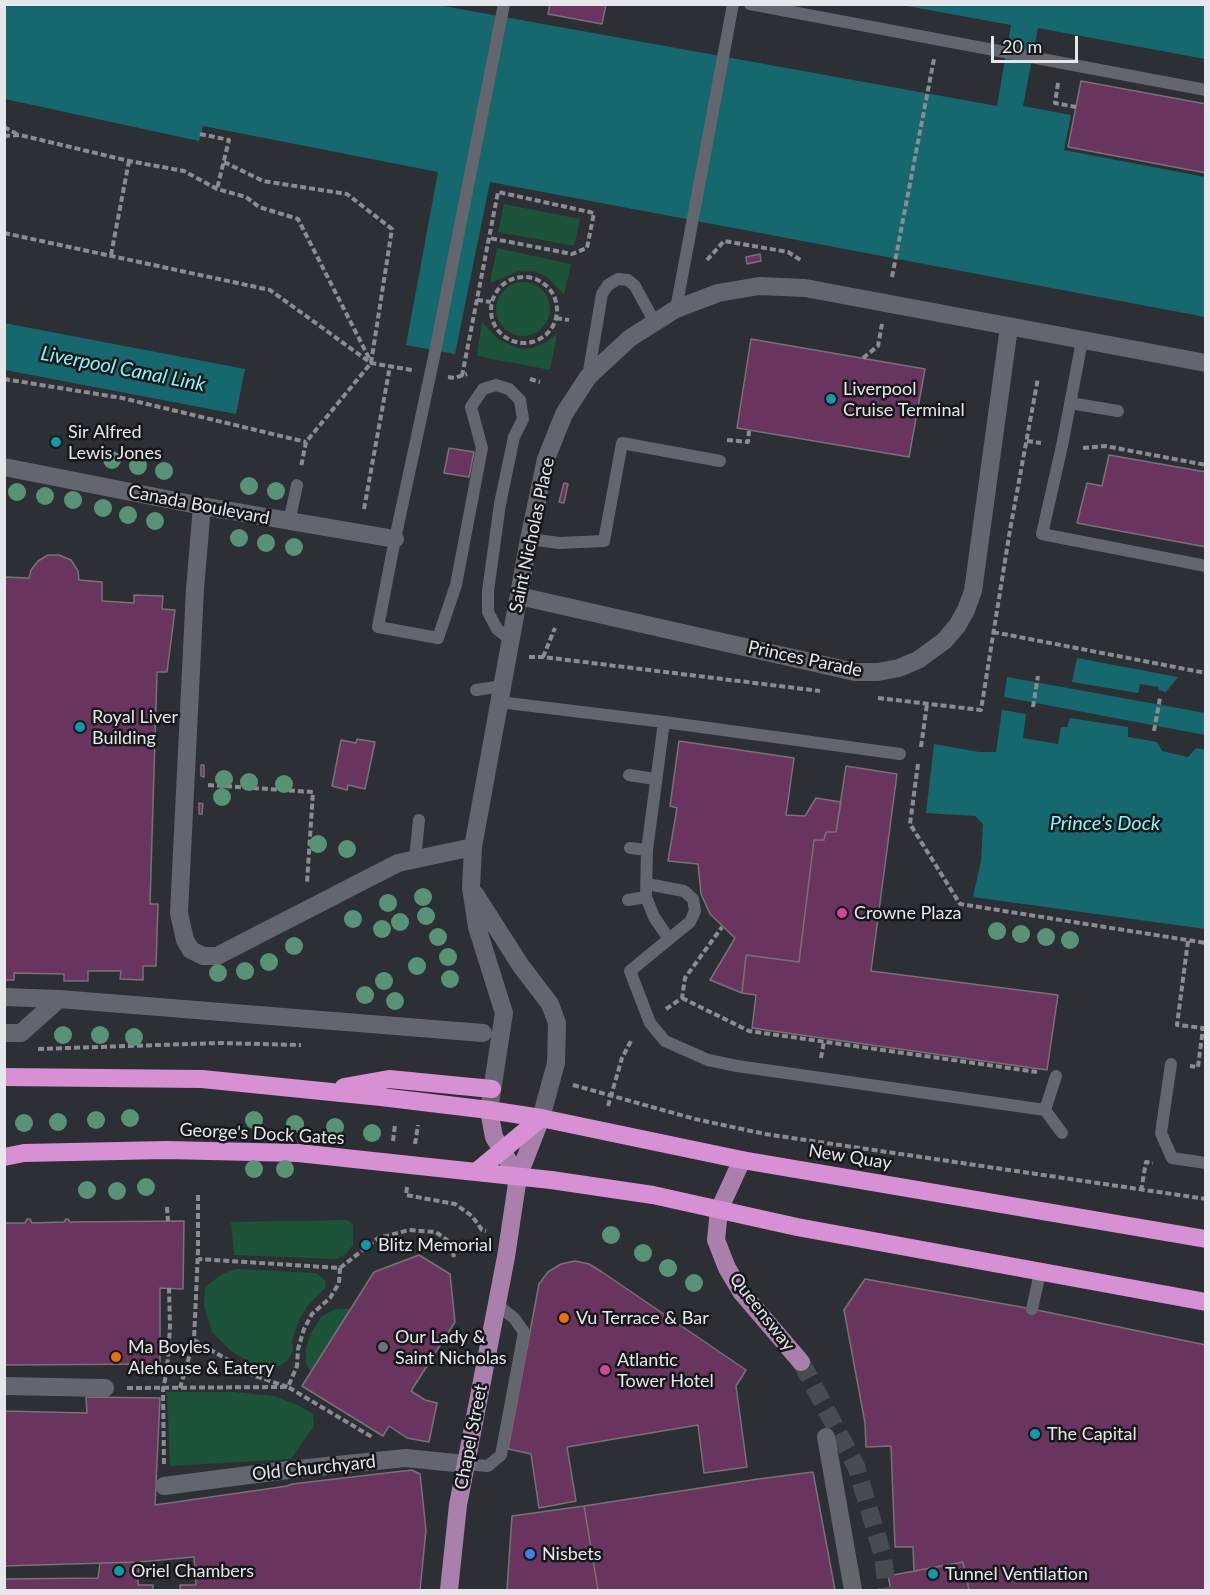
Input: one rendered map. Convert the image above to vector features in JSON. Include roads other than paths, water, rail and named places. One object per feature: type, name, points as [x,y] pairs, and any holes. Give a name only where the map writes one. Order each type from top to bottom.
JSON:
[{"type":"highway","points":[[4,1077],[202,1079],[489,1110]]},
{"type":"highway","points":[[325,1091],[389,1079],[492,1089]]},
{"type":"highway","name":"New Quay","points":[[489,1110],[541,1118],[742,1160],[1206,1239]]},
{"type":"highway","points":[[476,1172],[541,1118]]},
{"type":"highway","name":"George's Dock Gates","points":[[4,1156],[24,1153],[166,1150],[298,1153],[518,1178]]},
{"type":"highway","points":[[518,1178],[551,1180],[653,1195],[1040,1273],[1206,1302]]},
{"type":"main road","name":"Saint Nicholas Place","points":[[489,1110],[495,1137],[518,1178]]},
{"type":"main road","points":[[518,1178],[541,1118]]},
{"type":"main road","name":"Queensway","points":[[742,1160],[719,1210],[716,1240],[727,1268],[759,1315],[801,1362]]},
{"type":"main road","name":"Chapel Street","points":[[449,1590],[458,1505],[506,1257],[518,1178]]},
{"type":"street","name":"Saint Nicholas Place","points":[[489,1110],[504,1013],[477,927],[471,888],[473,847],[539,489],[552,441],[564,414],[588,377],[630,338],[676,309],[718,292],[759,286],[805,288],[1009,327]]},
{"type":"street","points":[[1009,327],[1206,363]]},
{"type":"street","name":"Princes Parade","points":[[519,596],[855,672],[878,672],[899,668],[918,660],[944,641],[957,626],[973,591],[1009,327]]},
{"type":"street","name":"Canada Boulevard","points":[[4,467],[202,506],[395,539]]},
{"type":"street","points":[[202,506],[198,532],[179,914],[185,940],[191,950],[203,956],[217,956],[398,863],[473,847]]},
{"type":"street","points":[[471,888],[521,966],[550,1004],[557,1023],[556,1063],[541,1118]]},
{"type":"street","points":[[4,997],[58,999],[483,1033]]},
{"type":"street","points":[[4,1033],[21,1033],[58,999]]},
{"type":"street","points":[[4,1386],[105,1388]]},
{"type":"street","points":[[826,1437],[854,1590]]},
{"type":"street","name":"Old Churchyard","points":[[164,1486],[406,1458],[465,1464]]},
{"type":"lane","points":[[676,309],[733,4]]},
{"type":"lane","points":[[750,4],[1206,90]]},
{"type":"lane","points":[[504,6],[378,627],[438,638],[456,585],[482,448],[471,407],[483,388],[496,385],[509,388],[520,400],[523,419],[514,437],[498,514],[488,591],[488,612],[497,629],[511,640]]},
{"type":"lane","points":[[588,377],[602,294],[608,285],[618,279],[628,280],[635,286],[654,321]]},
{"type":"lane","points":[[1082,341],[1042,534],[1206,566]]},
{"type":"lane","points":[[1070,404],[1118,411]]},
{"type":"lane","points":[[529,539],[559,543],[604,541],[622,443],[720,461]]},
{"type":"lane","points":[[289,522],[297,485]]},
{"type":"lane","points":[[476,690],[664,722],[900,754]]},
{"type":"lane","points":[[664,722],[647,850],[646,897],[654,917],[669,939]]},
{"type":"lane","points":[[629,775],[656,779]]},
{"type":"lane","points":[[416,858],[419,820]]},
{"type":"lane","points":[[630,848],[647,850]]},
{"type":"lane","points":[[647,884],[684,891],[693,899],[695,911],[690,922],[630,971],[650,1023],[665,1041],[708,1060],[736,1066],[1045,1110],[1062,1133]]},
{"type":"lane","points":[[628,900],[646,897]]},
{"type":"lane","points":[[1171,1064],[1161,1133],[1172,1158],[1206,1163]]},
{"type":"lane","points":[[1045,1110],[1056,1076]]},
{"type":"lane","points":[[1032,1309],[1040,1273]]},
{"type":"lane","points":[[465,1464],[488,1467],[501,1455],[524,1332],[514,1318],[496,1304]]},
{"type":"water","points":[[5,5],[1205,5],[1205,317],[490,182],[455,354],[406,345],[438,172],[203,126],[199,141],[5,99]]},
{"type":"water","name":"Liverpool Canal Link","points":[[4,323],[245,369],[236,414],[5,370]]},
{"type":"water","points":[[1077,658],[1178,677],[1166,692],[1158,690],[1159,687],[1140,684],[1138,693],[1072,682]]},
{"type":"water","points":[[1007,677],[1205,713],[1205,735],[1004,697]]},
{"type":"water","name":"Prince's Dock","points":[[1002,710],[1026,714],[1023,738],[1058,744],[1061,727],[1067,727],[1070,718],[1128,727],[1128,737],[1157,742],[1162,751],[1188,757],[1196,748],[1205,750],[1205,929],[973,897],[981,861],[983,824],[975,816],[926,813],[934,744],[979,752],[996,752]]},
{"type":"tunnel","points":[[801,1362],[856,1466],[883,1556],[887,1590]]},
{"type":"place","name":"Liverpool Cruise Terminal","points":[[831,399]]},
{"type":"place","name":"Sir Alfred Lewis Jones","points":[[56,442]]},
{"type":"place","name":"Royal Liver Building","points":[[80,727]]},
{"type":"place","name":"Crowne Plaza","points":[[842,913]]},
{"type":"place","name":"Blitz Memorial","points":[[366,1245]]},
{"type":"place","name":"Vu Terrace & Bar","points":[[564,1318]]},
{"type":"place","name":"Our Lady & Saint Nicholas","points":[[383,1347]]},
{"type":"place","name":"Ma Boyles Alehouse & Eatery","points":[[116,1357]]},
{"type":"place","name":"Atlantic Tower Hotel","points":[[605,1370]]},
{"type":"place","name":"The Capital","points":[[1035,1434]]},
{"type":"place","name":"Nisbets","points":[[530,1554]]},
{"type":"place","name":"Oriel Chambers","points":[[119,1571]]},
{"type":"place","name":"Tunnel Ventilation","points":[[933,1574]]}]
